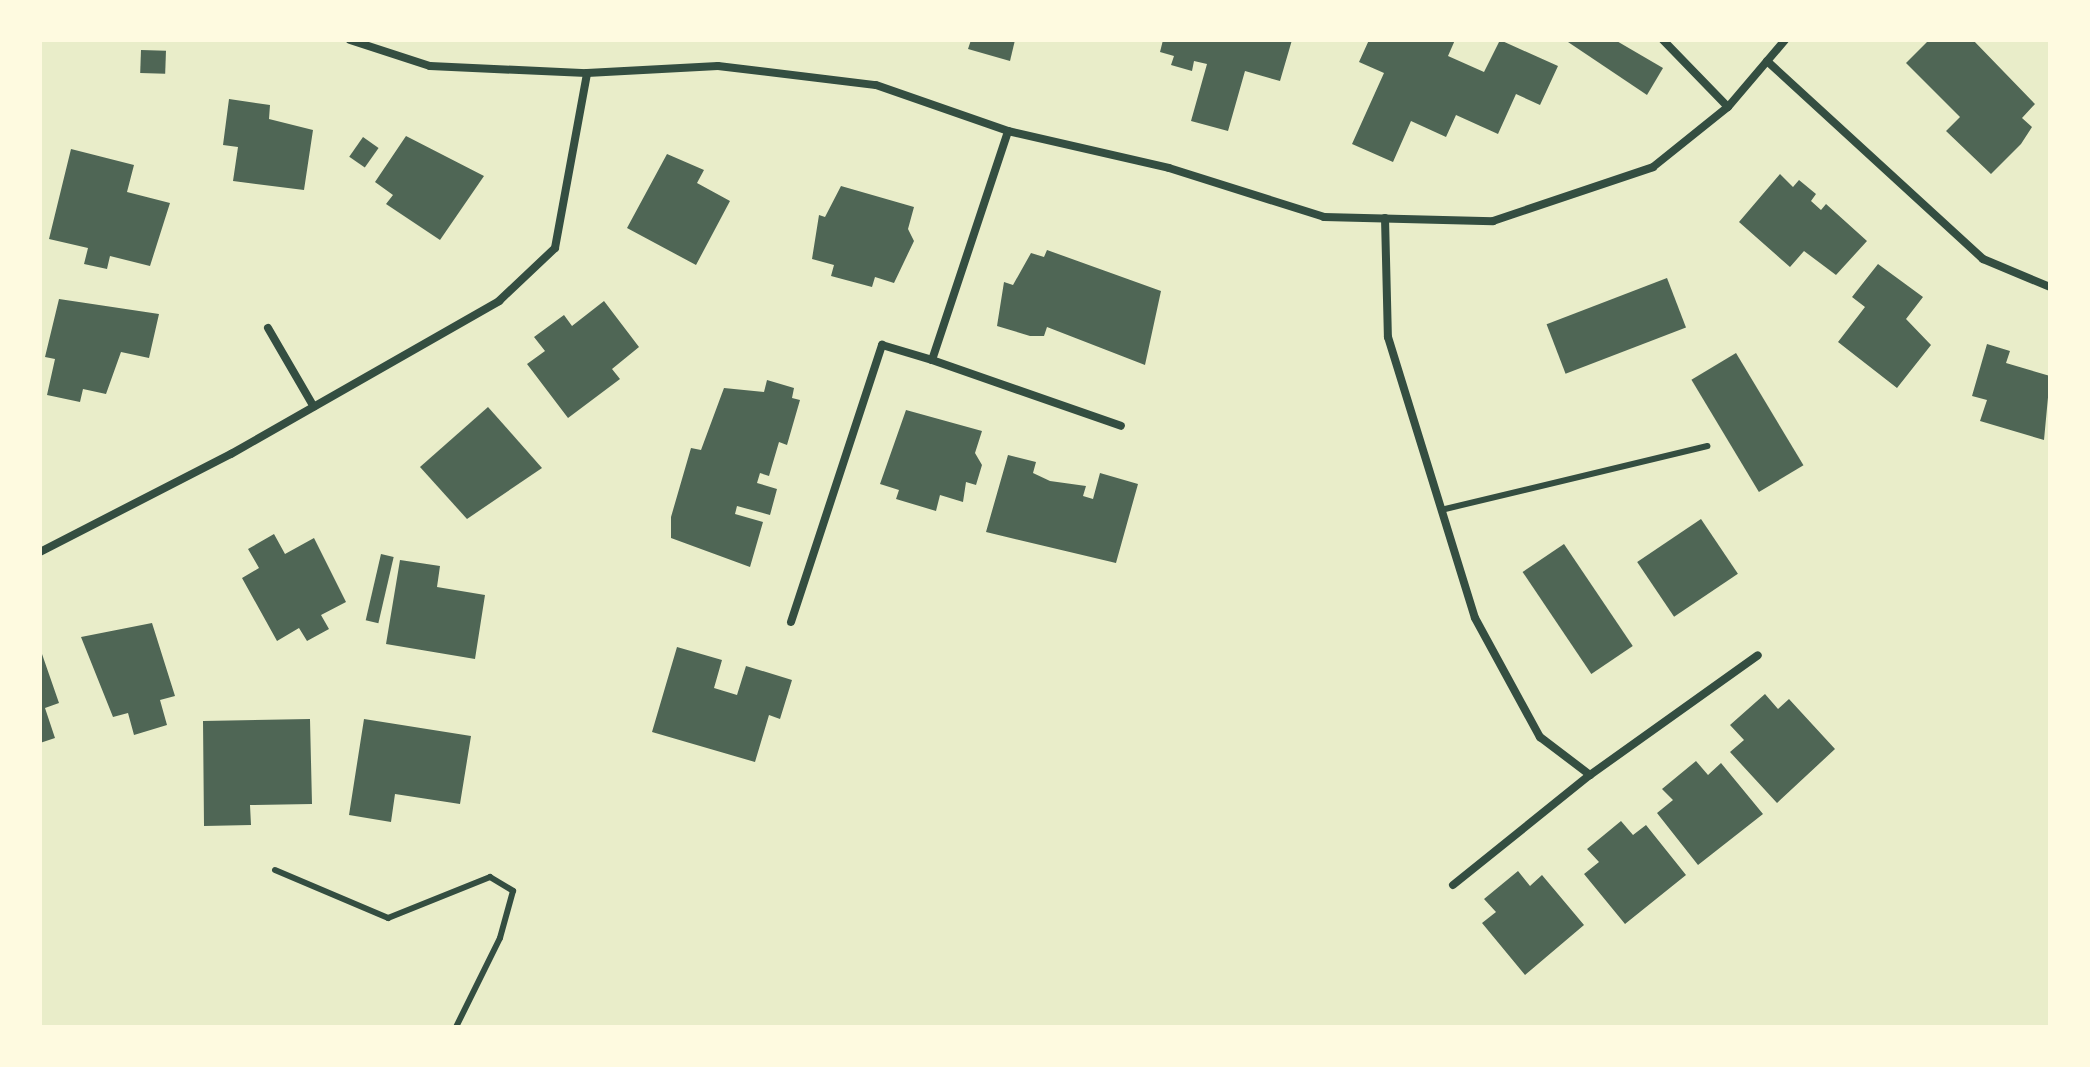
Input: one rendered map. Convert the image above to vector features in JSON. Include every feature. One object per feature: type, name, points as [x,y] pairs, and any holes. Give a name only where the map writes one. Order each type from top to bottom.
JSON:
[{"type":"street","points":[[350,40],[430,66],[587,73],[718,66],[876,85],[1008,131],[1169,168],[1324,217],[1493,221],[1653,167],[1728,107],[1785,40]]},
{"type":"street","points":[[1663,40],[1728,107]]},
{"type":"street","points":[[1767,61],[1983,259],[2050,287]]},
{"type":"street","points":[[40,552],[314,407],[499,301],[555,248],[587,73]]},
{"type":"street","points":[[932,360],[1008,131]]},
{"type":"street","points":[[1385,218],[1388,337],[1475,618],[1540,737],[1590,775]]},
{"type":"street","points":[[268,328],[314,407]]},
{"type":"street","points":[[791,622],[882,345],[1121,426]]},
{"type":"street","points":[[1453,885],[1590,775],[1758,655]]},
{"type":"lane","points":[[1441,510],[1707,446]]},
{"type":"lane","points":[[275,870],[388,918],[490,877],[513,891],[500,938],[456,1027]]},
{"type":"building","points":[[971,40],[1015,40],[1010,61],[968,49]]},
{"type":"building","points":[[1163,40],[1292,40],[1280,81],[1245,71],[1228,131],[1191,121],[1207,64],[1194,61],[1192,71],[1171,65],[1174,56],[1160,52]]},
{"type":"building","points":[[1369,40],[1455,40],[1448,56],[1484,72],[1500,40],[1558,66],[1540,105],[1516,94],[1498,134],[1456,115],[1446,137],[1411,121],[1393,162],[1352,144],[1384,73],[1359,62]]},
{"type":"building","points":[[1565,40],[1615,40],[1663,68],[1647,95]]},
{"type":"building","points":[[1929,40],[1973,40],[2035,104],[2022,118],[2032,127],[2021,144],[1991,174],[1946,131],[1960,117],[1906,63]]},
{"type":"building","points":[[141,50],[166,51],[165,74],[140,73]]},
{"type":"building","points":[[229,99],[270,105],[269,119],[313,130],[304,190],[233,181],[238,147],[223,145]]},
{"type":"building","points":[[406,136],[484,176],[440,240],[386,204],[393,195],[375,182]]},
{"type":"building","points":[[363,137],[379,148],[365,168],[349,157]]},
{"type":"building","points":[[71,149],[134,165],[127,192],[170,203],[150,266],[110,256],[107,269],[84,264],[88,248],[49,239]]},
{"type":"building","points":[[667,154],[704,170],[697,183],[730,201],[696,265],[627,228]]},
{"type":"building","points":[[1780,174],[1793,187],[1799,180],[1816,194],[1811,201],[1821,210],[1826,204],[1867,241],[1836,275],[1804,251],[1790,267],[1739,222]]},
{"type":"building","points":[[841,186],[914,207],[908,229],[914,241],[894,283],[875,277],[872,287],[831,276],[834,265],[812,259],[819,215],[825,217]]},
{"type":"building","points":[[1047,250],[1161,291],[1145,365],[1047,327],[1044,336],[1030,336],[997,326],[1004,282],[1013,285],[1031,253],[1044,257]]},
{"type":"building","points":[[1878,264],[1923,297],[1906,319],[1931,345],[1897,388],[1838,342],[1865,307],[1852,297]]},
{"type":"building","points":[[1667,278],[1686,327],[1566,374],[1547,324]]},
{"type":"building","points":[[59,299],[159,314],[149,358],[121,352],[106,394],[83,389],[80,402],[47,395],[55,359],[45,357]]},
{"type":"building","points":[[604,301],[639,347],[612,369],[620,379],[568,418],[527,364],[545,351],[534,337],[564,315],[572,326]]},
{"type":"building","points":[[1987,344],[2010,351],[2006,363],[2050,376],[2044,440],[1980,421],[1987,400],[1972,396]]},
{"type":"building","points":[[1736,353],[1803,465],[1759,492],[1691,380]]},
{"type":"building","points":[[767,380],[794,388],[792,398],[800,400],[787,445],[779,442],[769,476],[760,473],[757,483],[777,489],[770,515],[737,506],[735,514],[763,522],[750,567],[671,538],[671,517],[691,448],[701,450],[724,388],[764,392]]},
{"type":"building","points":[[488,407],[542,468],[467,519],[420,467]]},
{"type":"building","points":[[906,410],[982,431],[975,453],[982,465],[976,485],[966,482],[963,502],[940,495],[936,511],[896,499],[899,490],[880,484]]},
{"type":"building","points":[[1008,455],[1036,462],[1033,473],[1050,481],[1086,486],[1083,496],[1093,499],[1100,473],[1138,484],[1116,563],[986,532]]},
{"type":"building","points":[[1701,519],[1738,574],[1674,617],[1637,562]]},
{"type":"building","points":[[274,534],[285,554],[314,538],[346,602],[321,615],[329,629],[307,641],[299,628],[277,641],[242,578],[259,568],[248,549]]},
{"type":"building","points":[[1564,544],[1633,646],[1591,674],[1523,572]]},
{"type":"building","points":[[381,554],[394,557],[378,623],[366,620]]},
{"type":"building","points":[[400,560],[440,566],[437,587],[485,595],[475,659],[386,644]]},
{"type":"building","points":[[152,623],[175,696],[160,700],[167,725],[134,735],[128,713],[113,717],[81,637]]},
{"type":"building","points":[[677,647],[722,660],[714,688],[737,695],[746,666],[792,680],[780,719],[769,715],[755,762],[652,732]]},
{"type":"building","points":[[42,654],[59,703],[45,708],[55,738],[40,743]]},
{"type":"building","points":[[1765,694],[1778,709],[1789,699],[1835,749],[1777,803],[1730,752],[1744,740],[1730,725]]},
{"type":"building","points":[[310,719],[312,804],[250,805],[251,825],[204,826],[203,721]]},
{"type":"building","points":[[364,719],[471,736],[460,804],[395,794],[391,822],[349,815]]},
{"type":"building","points":[[1696,761],[1708,775],[1721,763],[1763,814],[1698,865],[1657,813],[1673,800],[1662,789]]},
{"type":"building","points":[[1621,821],[1633,835],[1646,825],[1686,875],[1625,924],[1584,874],[1599,862],[1587,849]]},
{"type":"building","points":[[1518,871],[1530,886],[1542,875],[1584,925],[1525,975],[1482,923],[1496,912],[1484,899]]}]
